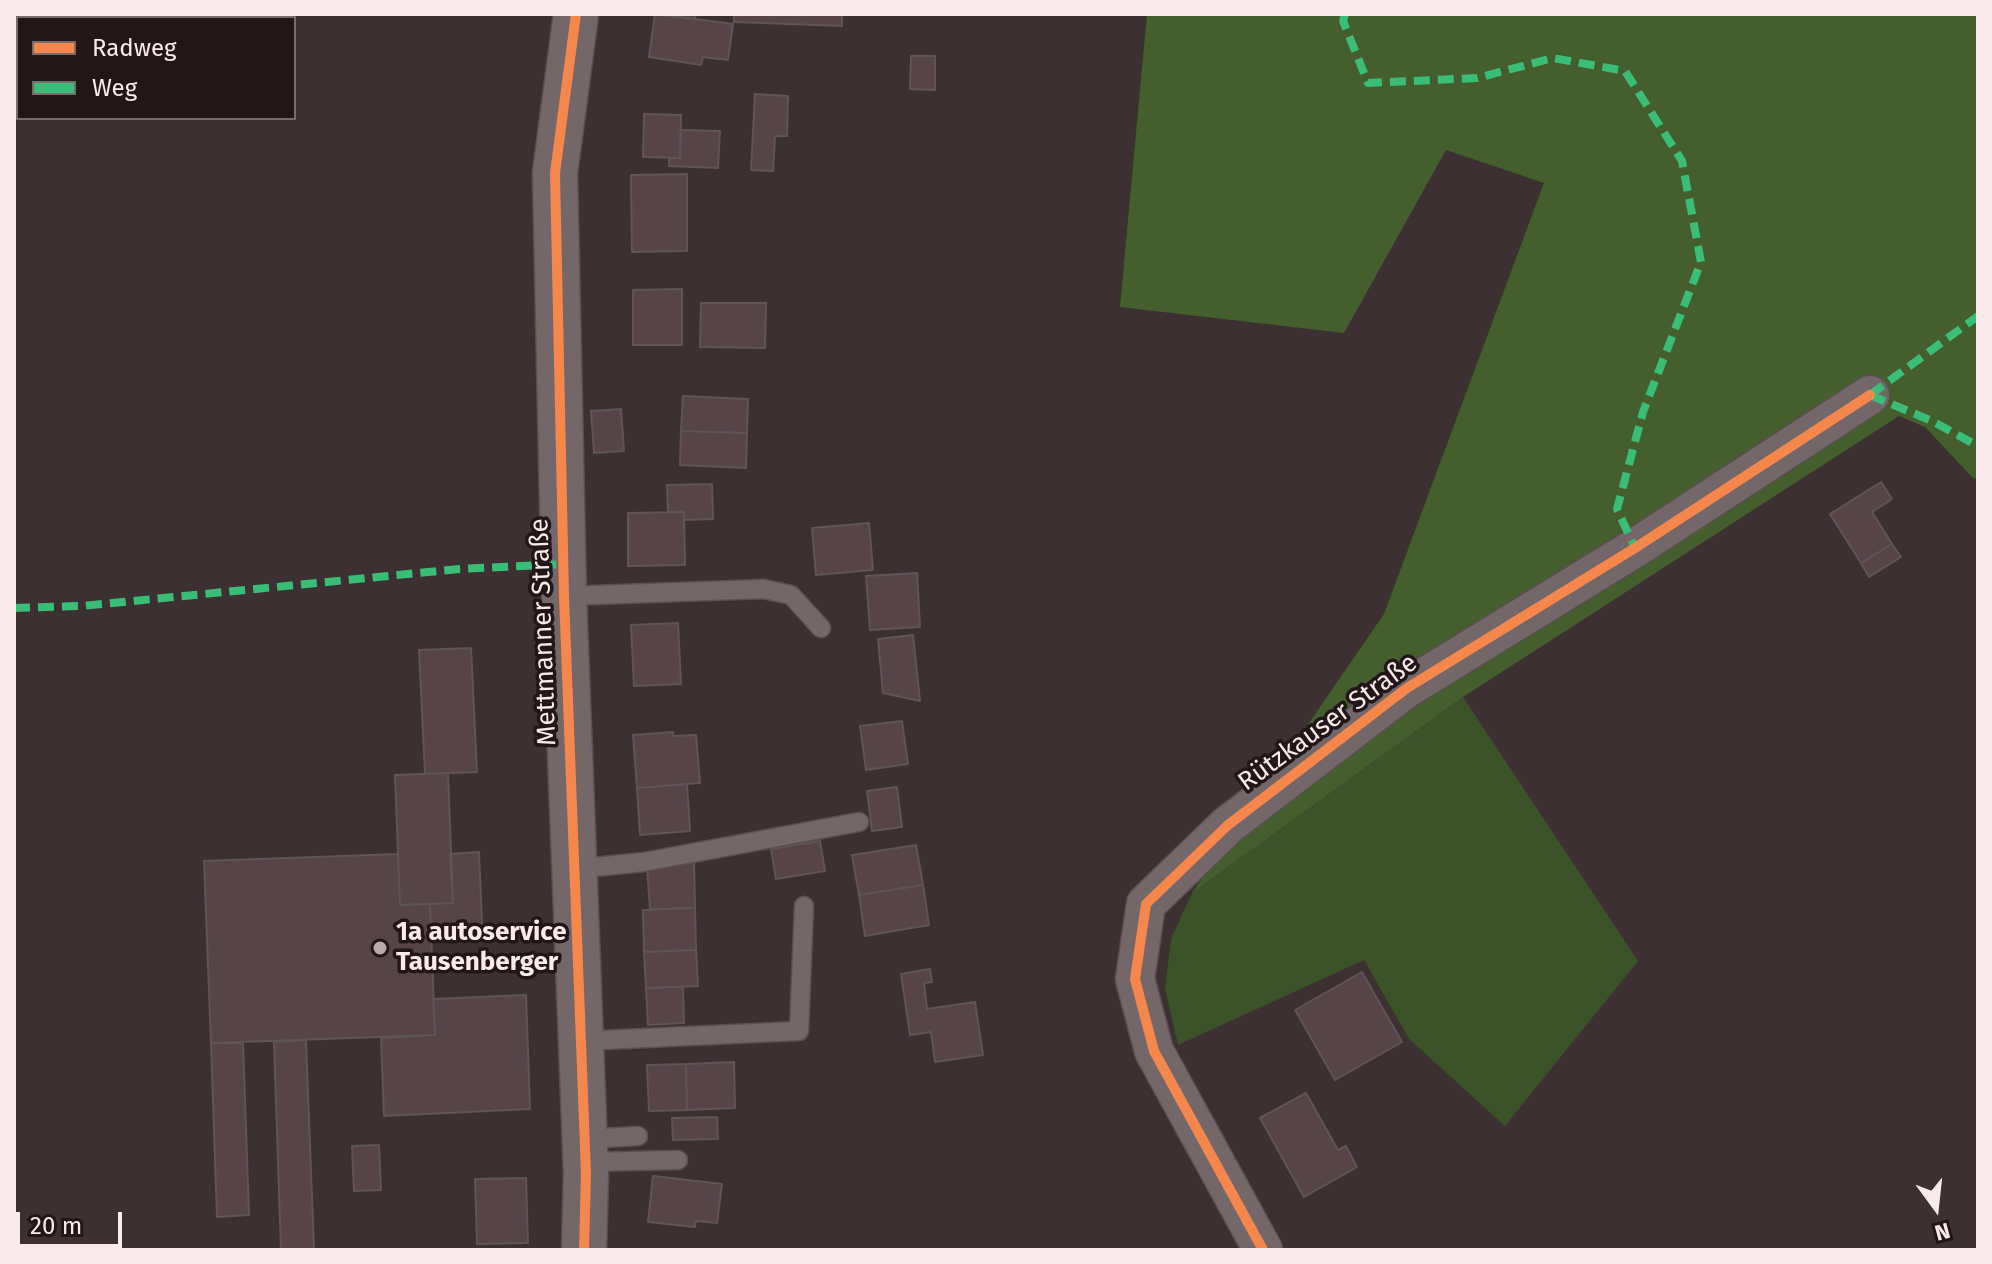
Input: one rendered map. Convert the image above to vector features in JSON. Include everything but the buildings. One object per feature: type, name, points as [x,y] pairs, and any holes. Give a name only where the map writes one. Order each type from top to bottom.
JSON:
[{"type":"street","name":"Mettmanner Straße","points":[[576,14],[555,173],[564,596],[585,1150],[584,1250]]},
{"type":"street","name":"Rützkauser Straße","points":[[1263,1250],[1154,1051],[1135,979],[1146,904],[1228,825],[1407,688],[1635,548],[1870,395]]},
{"type":"lane","points":[[564,596],[764,589],[791,595],[821,628]]},
{"type":"lane","points":[[574,869],[644,862],[859,822]]},
{"type":"lane","points":[[580,1041],[799,1031],[804,906]]},
{"type":"lane","points":[[585,1150],[638,1136]]},
{"type":"lane","points":[[585,1150],[678,1160]]},
{"type":"green space","points":[[1147,14],[1978,14],[1978,478],[1974,479],[1925,427],[1899,416],[1463,697],[1192,893],[1384,614],[1544,183],[1446,150],[1344,333],[1120,307]]},
{"type":"green space","points":[[1463,697],[1638,961],[1505,1126],[1409,1039],[1364,960],[1178,1045],[1165,988],[1171,939],[1192,893]]},
{"type":"marked path","points":[[1345,14],[1343,21],[1368,83],[1477,78],[1553,58],[1625,71],[1682,161],[1701,262],[1643,412],[1617,509],[1635,548]]},
{"type":"marked path","points":[[1870,395],[1978,316]]},
{"type":"marked path","points":[[1870,395],[1932,421],[1978,446]]},
{"type":"marked path","points":[[14,608],[82,606],[459,569],[565,564]]},
{"type":"cycle path","points":[[576,14],[555,173],[564,596],[586,1174],[584,1250]]},
{"type":"cycle path","points":[[1263,1250],[1154,1051],[1135,979],[1146,904],[1228,825],[1407,688],[1635,548],[1870,395]]},
{"type":"place","name":"1a autoservice Tausenberger","points":[[380,948]]}]
